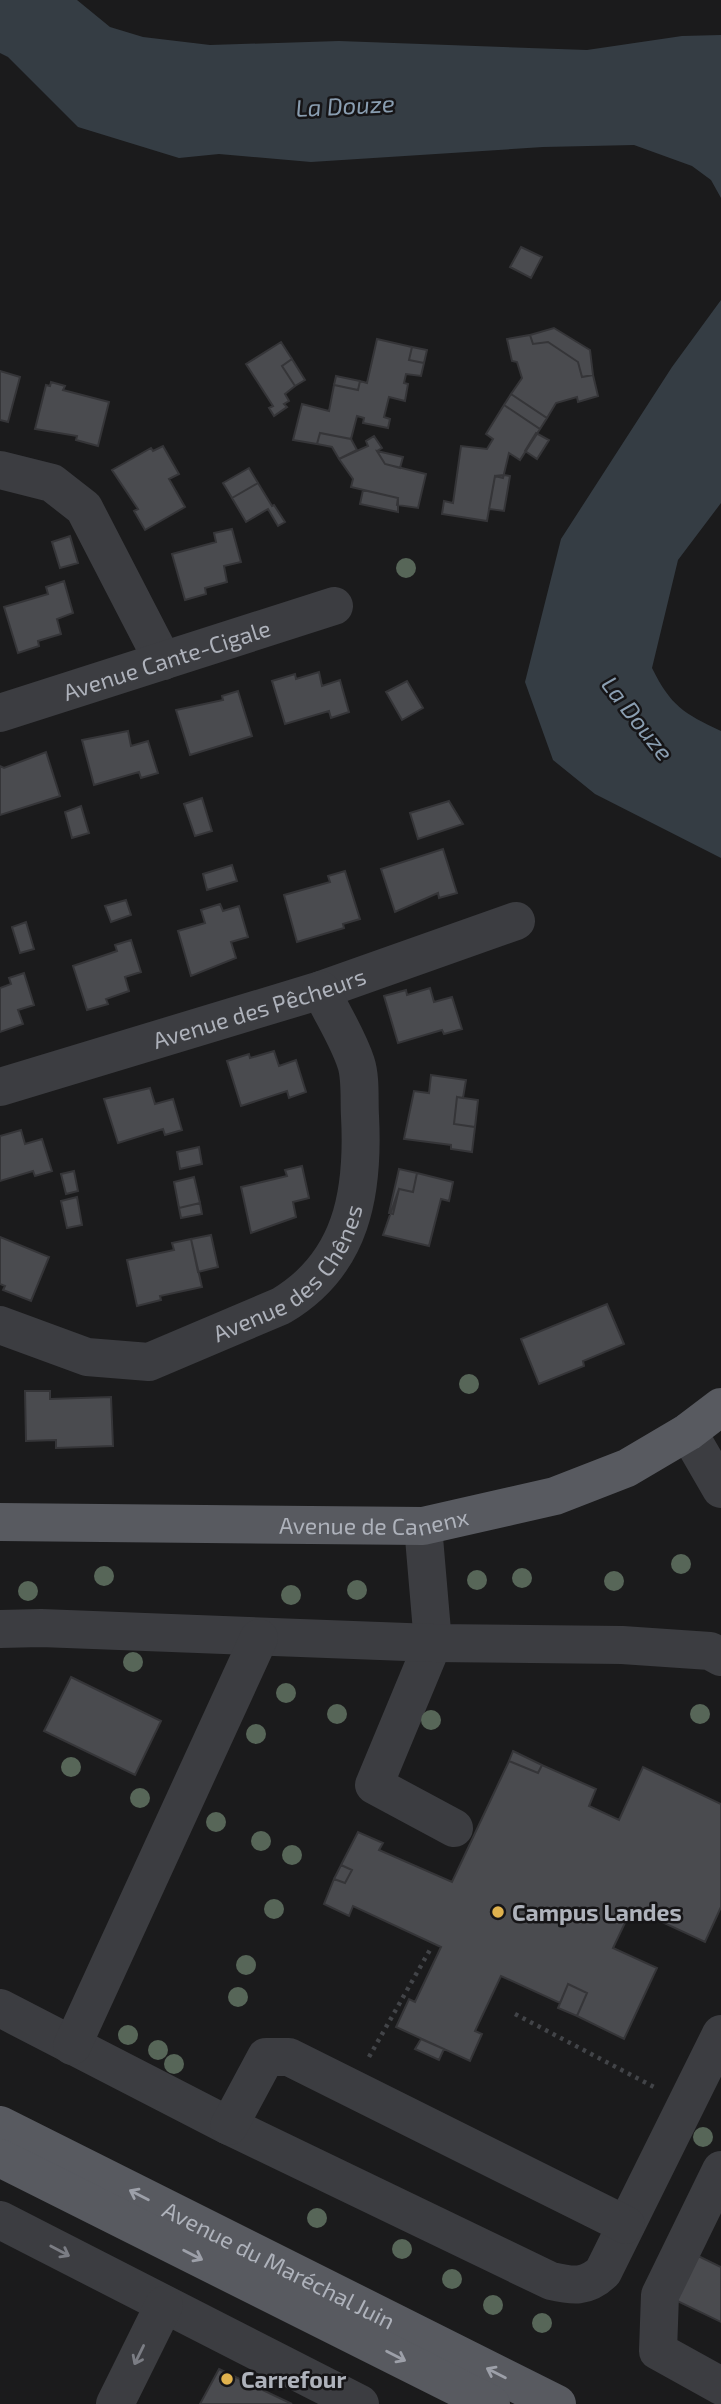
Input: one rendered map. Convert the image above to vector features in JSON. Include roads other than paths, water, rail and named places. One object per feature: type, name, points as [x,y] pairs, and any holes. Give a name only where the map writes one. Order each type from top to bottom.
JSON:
[{"type":"main road","name":"Avenue de Canenx","points":[[0,1522],[423,1526],[555,1496],[626,1468],[688,1432],[721,1407]]},
{"type":"main road","name":"Avenue du Maréchal Juin","points":[[0,2125],[557,2404]]},
{"type":"main road","name":"Avenue du Maréchal Juin","points":[[0,2158],[491,2404]]},
{"type":"street","points":[[0,470],[52,483],[84,508],[163,660]]},
{"type":"street","name":"Avenue Cante-Cigale","points":[[0,713],[334,606]]},
{"type":"street","name":"Avenue des Pêcheurs","points":[[0,1087],[321,990],[516,921]]},
{"type":"street","name":"Avenue des Chênes","points":[[0,1325],[87,1357],[149,1362],[281,1306],[300,1295],[318,1277],[335,1255],[350,1222],[360,1186],[363,1154],[357,1064],[321,990]]},
{"type":"street","points":[[688,1432],[721,1489]]},
{"type":"street","points":[[423,1526],[433,1643],[374,1786],[454,1828]]},
{"type":"street","points":[[0,1629],[41,1628],[433,1643],[622,1646],[710,1651],[721,1657]]},
{"type":"street","points":[[72,2046],[259,1638]]},
{"type":"street","points":[[0,2008],[229,2126],[551,2281],[573,2286],[590,2283],[603,2273],[721,2034]]},
{"type":"street","points":[[229,2126],[266,2057],[289,2057],[626,2225]]},
{"type":"street","points":[[721,2170],[660,2295],[659,2351],[721,2386]]},
{"type":"street","points":[[0,2220],[360,2404]]},
{"type":"street","points":[[115,2404],[164,2305]]},
{"type":"water","name":"La Douze","points":[[0,0],[77,0],[110,27],[143,37],[210,45],[339,41],[587,50],[682,36],[721,35],[721,198],[711,180],[692,166],[634,145],[543,147],[311,162],[219,154],[179,158],[78,127],[8,57],[0,53]]},
{"type":"water","name":"La Douze","points":[[721,300],[721,503],[678,560],[652,668],[665,691],[679,707],[721,731],[721,858],[595,794],[553,760],[525,682],[561,539],[672,367]]},
{"type":"place","name":"Campus Landes","points":[[498,1912]]},
{"type":"place","name":"Carrefour","points":[[227,2379]]}]
